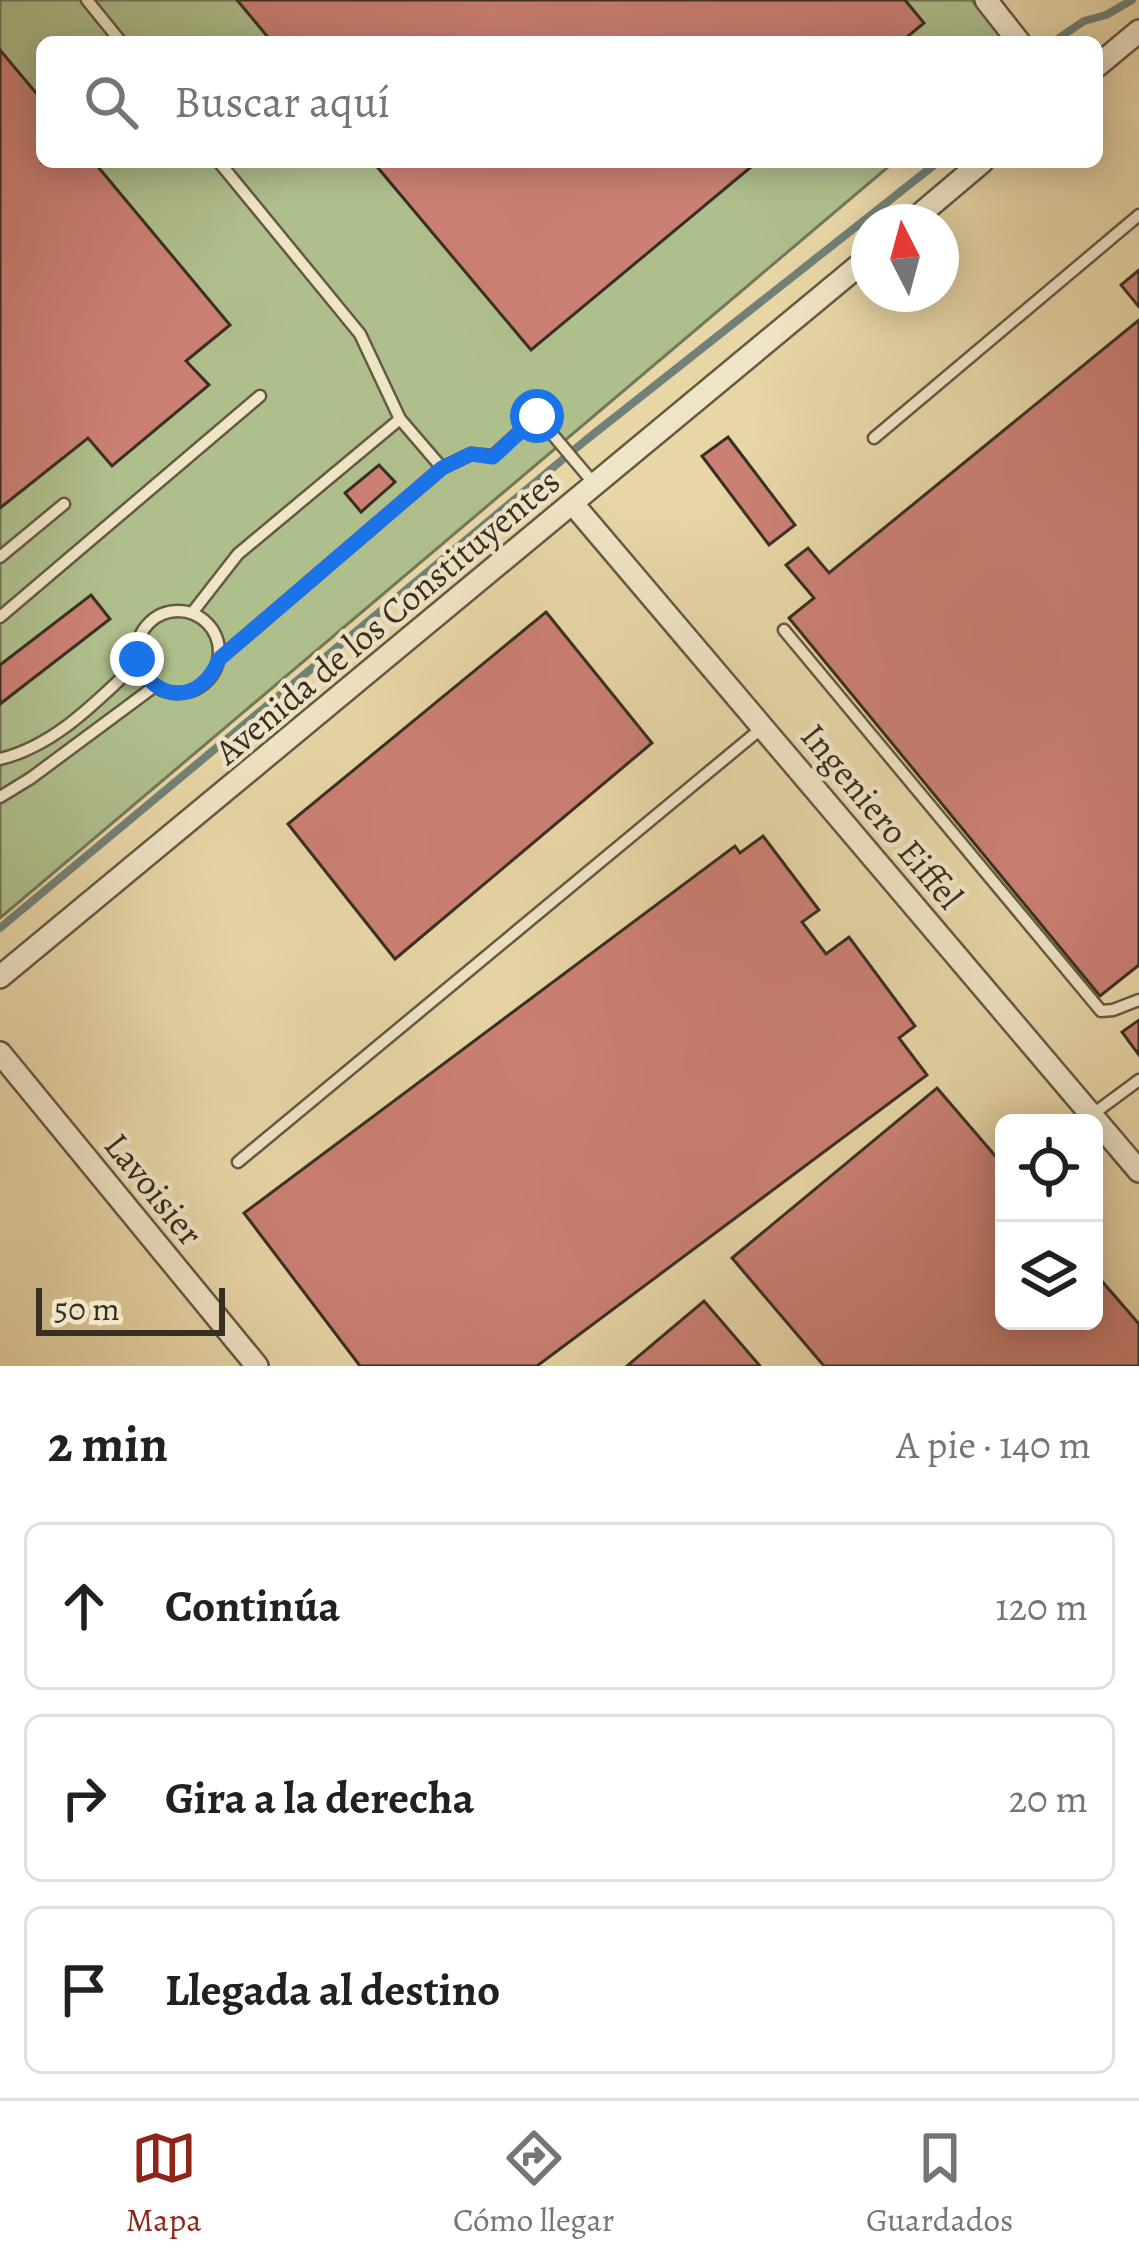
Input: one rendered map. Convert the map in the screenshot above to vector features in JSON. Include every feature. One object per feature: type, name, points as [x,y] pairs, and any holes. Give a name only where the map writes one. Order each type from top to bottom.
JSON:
[{"type":"street","points":[[986,0],[1015,36]]},
{"type":"street","points":[[1103,61],[1139,31]]},
{"type":"street","points":[[932,204],[975,168]]},
{"type":"street","name":"Avenida de los Constituyentes","points":[[0,977],[573,505],[589,478],[851,271]]},
{"type":"street","name":"Ingeniero Eiffel","points":[[573,505],[1093,1114]]},
{"type":"street","name":"Lavoisier","points":[[0,1053],[257,1366]]},
{"type":"street","name":"Ingeniero Eiffel","points":[[1103,1126],[1139,1171]]},
{"type":"lane","points":[[87,0],[116,36]]},
{"type":"lane","points":[[224,168],[360,334],[400,419],[442,468]]},
{"type":"lane","points":[[874,438],[1139,215]]},
{"type":"lane","points":[[0,617],[260,396]]},
{"type":"lane","points":[[219,659],[442,468],[471,454],[493,457],[537,416],[589,478]]},
{"type":"lane","points":[[192,613],[238,554],[400,419]]},
{"type":"lane","points":[[0,557],[64,504]]},
{"type":"lane","points":[[0,758],[56,736],[132,668],[142,632],[164,613],[192,613],[204,620],[214,631],[219,659],[205,683],[178,694],[155,686],[142,673],[137,653]]},
{"type":"lane","points":[[784,630],[1101,1011],[1139,1000]]},
{"type":"lane","points":[[0,797],[155,686]]},
{"type":"lane","points":[[238,1162],[763,727]]},
{"type":"lane","points":[[1093,1114],[1139,1080]]},
{"type":"green space","points":[[0,0],[972,0],[1001,36],[36,36],[36,168],[887,168],[0,918]]},
{"type":"building","points":[[237,0],[905,0],[924,23],[908,36],[267,36]]},
{"type":"building","points":[[0,50],[36,93],[36,168],[99,168],[230,325],[186,361],[209,385],[112,466],[88,438],[0,508]]},
{"type":"building","points":[[378,168],[750,168],[531,350]]},
{"type":"building","points":[[1139,270],[1139,307],[1121,285]]},
{"type":"building","points":[[1139,320],[1139,965],[1100,996],[789,618],[814,598],[786,565],[808,548],[829,573]]},
{"type":"building","points":[[728,437],[795,525],[769,545],[702,456]]},
{"type":"building","points":[[379,465],[395,482],[361,512],[345,493]]},
{"type":"building","points":[[91,595],[110,619],[0,704],[0,665]]},
{"type":"building","points":[[546,612],[652,743],[395,959],[288,824]]},
{"type":"building","points":[[763,836],[819,910],[802,922],[826,954],[849,937],[915,1026],[899,1038],[927,1075],[537,1366],[360,1366],[244,1213],[735,846],[740,853]]},
{"type":"building","points":[[1139,1020],[1139,1055],[1122,1032]]},
{"type":"building","points":[[937,1088],[995,1156],[995,1330],[1103,1330],[1103,1282],[1139,1324],[1139,1366],[824,1366],[732,1258]]},
{"type":"building","points":[[704,1301],[760,1366],[627,1366]]},
{"type":"waterway","points":[[1062,36],[1132,0]]},
{"type":"waterway","points":[[0,928],[586,440],[930,168]]},
{"type":"route","points":[[137,659],[142,673],[155,686],[178,694],[192,691],[214,673],[219,659],[442,468],[471,454],[493,457],[537,416]]}]
